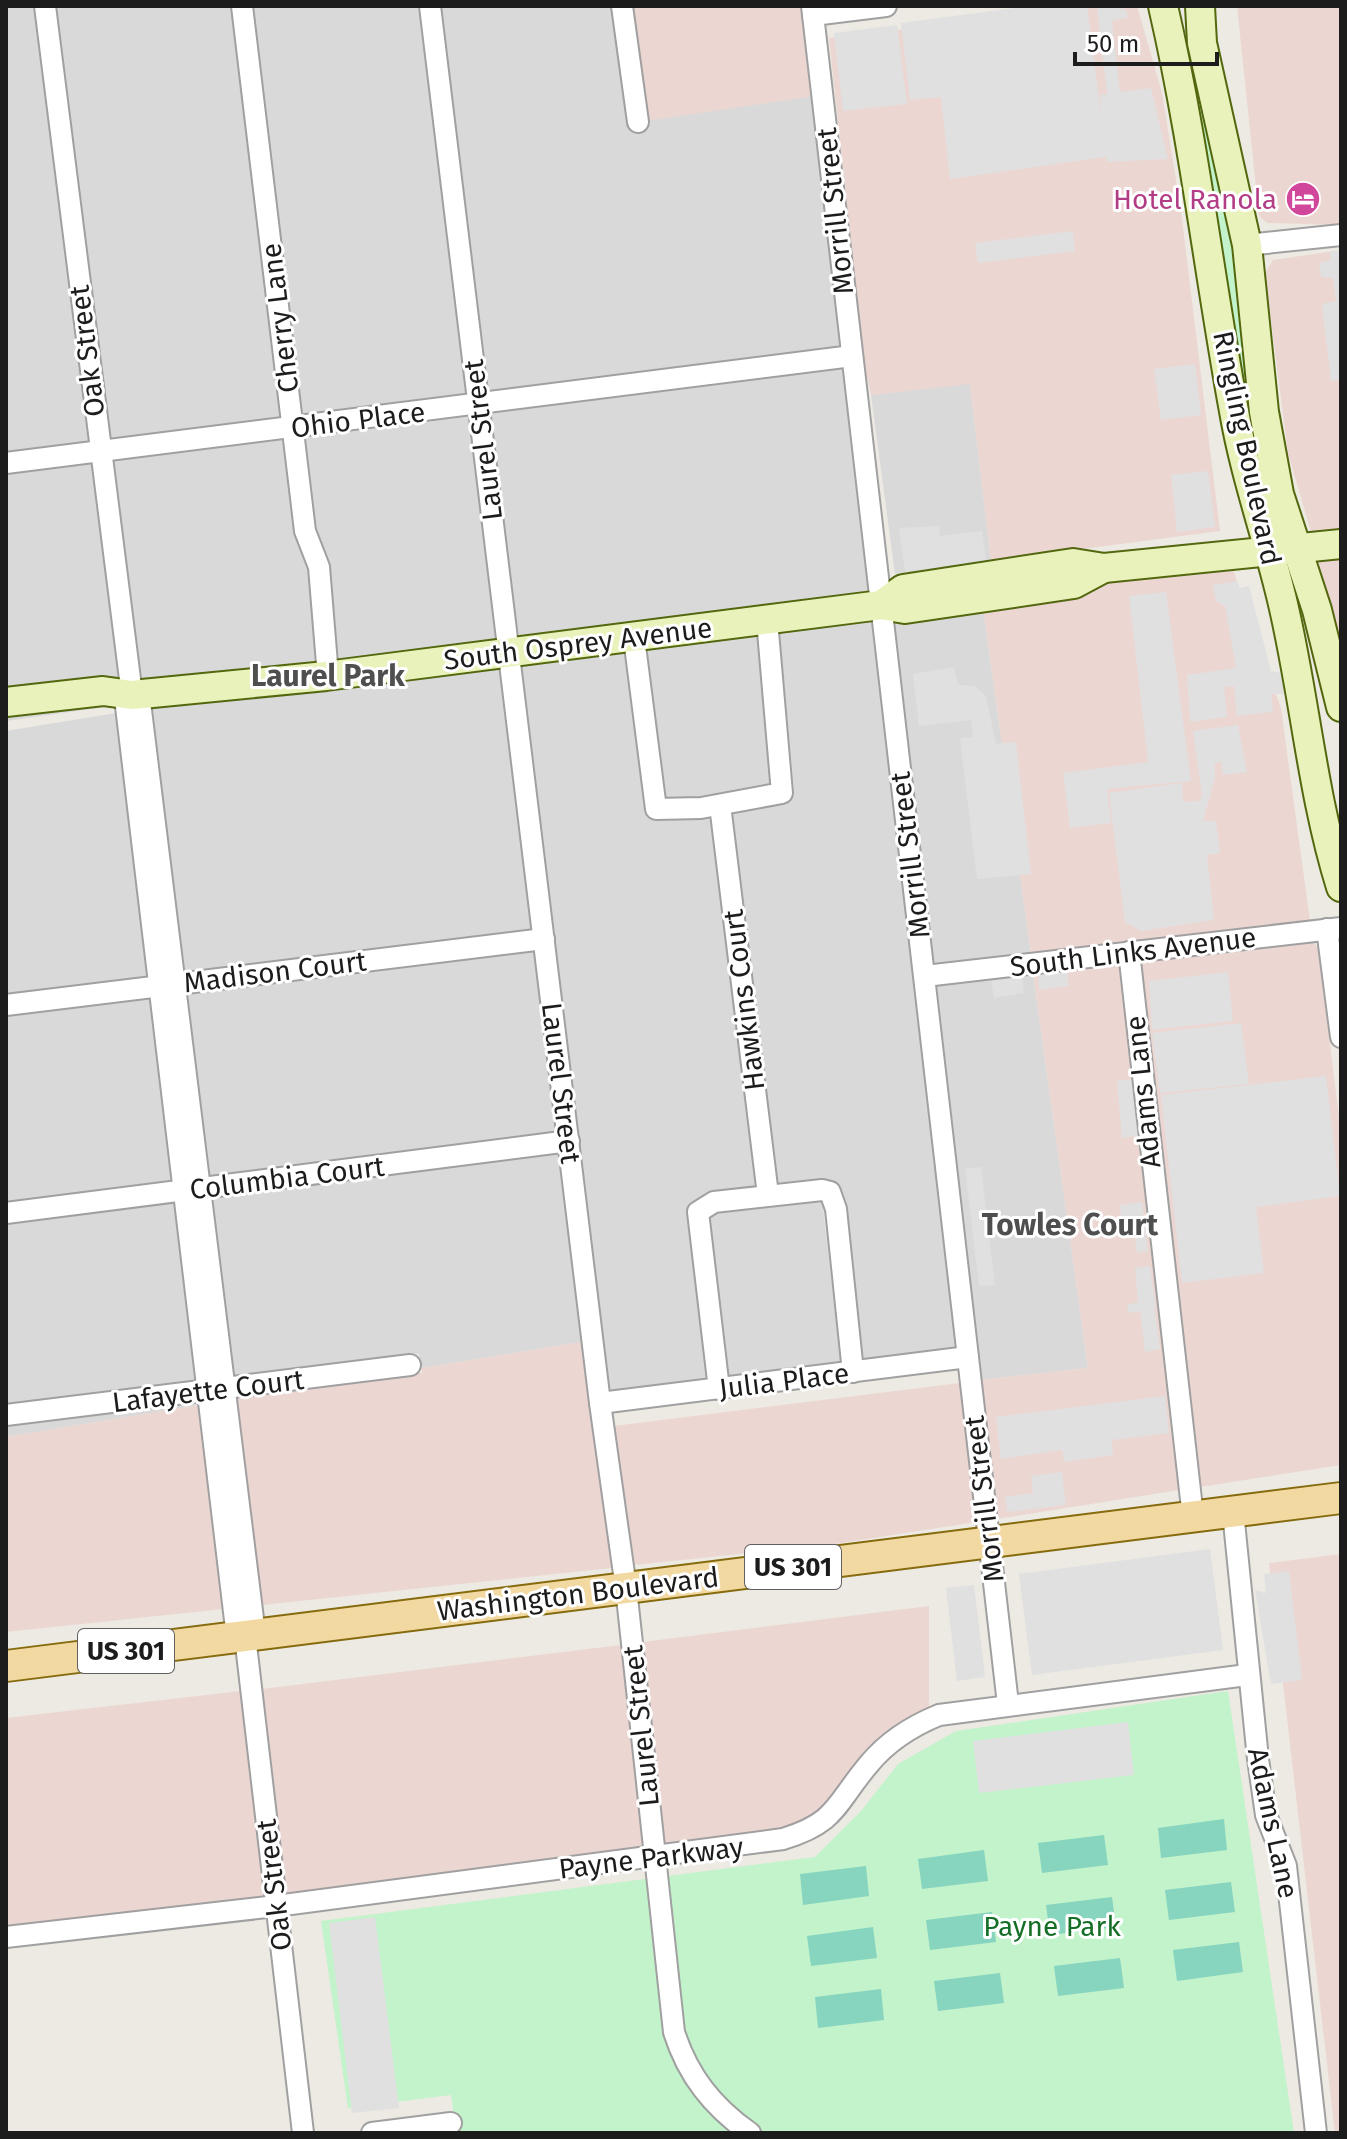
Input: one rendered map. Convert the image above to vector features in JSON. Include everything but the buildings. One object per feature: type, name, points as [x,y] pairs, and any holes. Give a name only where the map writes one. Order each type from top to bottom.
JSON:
[{"type":"main road","name":"Washington Boulevard","points":[[6,1666],[1341,1498]]},
{"type":"street","name":"Oak Street","points":[[45,6],[192,1190],[303,2133]]},
{"type":"street","name":"Cherry Lane","points":[[242,6],[305,531],[319,567],[328,676]]},
{"type":"street","name":"Laurel Street","points":[[430,6],[600,1403],[626,1588],[674,2032],[681,2053],[708,2098],[750,2133]]},
{"type":"street","points":[[622,6],[638,122]]},
{"type":"street","points":[[813,11],[886,6]]},
{"type":"street","name":"Ringling Boulevard","points":[[1163,6],[1195,155],[1234,412],[1283,604],[1326,840],[1341,887]]},
{"type":"street","name":"Ringling Boulevard","points":[[1200,6],[1202,43],[1247,245],[1264,412],[1279,494],[1336,676],[1341,707]]},
{"type":"street","name":"Morrill Street","points":[[813,11],[1008,1704]]},
{"type":"street","points":[[1247,245],[1341,235]]},
{"type":"street","name":"Ohio Place","points":[[6,463],[852,356]]},
{"type":"street","name":"South Osprey Avenue","points":[[6,702],[103,691],[132,696],[328,676],[881,605],[905,609],[1074,584],[1104,568],[1341,544]]},
{"type":"street","points":[[634,638],[656,809],[720,805],[782,793],[784,786],[767,620]]},
{"type":"street","name":"South Osprey Avenue","points":[[6,721],[105,707],[132,696]]},
{"type":"street","name":"Hawkins Court","points":[[720,805],[768,1195]]},
{"type":"street","points":[[1334,929],[1341,1037]]},
{"type":"street","name":"South Links Avenue","points":[[925,976],[1334,929]]},
{"type":"street","name":"Madison Court","points":[[6,1005],[544,939]]},
{"type":"street","name":"Adams Lane","points":[[1129,952],[1193,1517]]},
{"type":"street","name":"Columbia Court","points":[[6,1213],[569,1141]]},
{"type":"street","points":[[719,1389],[698,1212],[714,1202],[768,1195],[822,1190],[833,1195],[853,1372]]},
{"type":"street","name":"Julia Place","points":[[600,1403],[968,1357]]},
{"type":"street","name":"Lafayette Court","points":[[6,1415],[410,1365]]},
{"type":"street","name":"Adams Lane","points":[[1233,1512],[1247,1675],[1266,1815],[1286,1866],[1316,2133]]},
{"type":"street","name":"Payne Parkway","points":[[6,1937],[276,1906],[764,1843],[811,1831],[832,1816],[869,1764],[909,1727],[939,1715],[1247,1675]]},
{"type":"street","points":[[372,2133],[451,2123]]},
{"type":"shaded area","points":[[6,6],[624,6],[822,95],[881,605],[133,695],[105,707],[6,721]]},
{"type":"shaded area","points":[[624,6],[886,6],[813,16],[822,95],[638,122]]},
{"type":"shaded area","points":[[1030,6],[1087,6],[1102,122],[1100,95],[1107,94],[1097,6],[1125,9],[1128,17],[1112,21],[1120,92],[1151,88],[1168,159],[1107,162],[1106,157],[950,179],[941,97],[910,100],[901,23]]},
{"type":"shaded area","points":[[1101,6],[1137,6],[1162,93],[1181,211],[1220,531],[991,561],[970,384],[871,395],[864,364],[829,38]]},
{"type":"shaded area","points":[[1237,6],[1341,6],[1341,225],[1267,223],[1259,216]]},
{"type":"shaded area","points":[[897,25],[907,104],[843,111],[834,33]]},
{"type":"shaded area","points":[[1073,231],[1075,251],[978,263],[975,243]]},
{"type":"shaded area","points":[[1341,250],[1341,536],[1313,539],[1288,453],[1265,273],[1273,260]]},
{"type":"shaded area","points":[[1341,250],[1341,380],[1331,381],[1322,304],[1336,301],[1333,278],[1321,277],[1319,263],[1331,260],[1330,252]]},
{"type":"shaded area","points":[[1195,364],[1201,415],[1161,420],[1154,369]]},
{"type":"shaded area","points":[[970,383],[991,561],[895,574],[871,395]]},
{"type":"shaded area","points":[[1208,471],[1215,527],[1177,532],[1171,475]]},
{"type":"shaded area","points":[[939,526],[940,536],[982,531],[986,561],[905,572],[899,528]]},
{"type":"shaded area","points":[[1341,556],[1341,651],[1318,558]]},
{"type":"shaded area","points":[[1231,564],[1281,708],[1310,921],[1031,954],[983,607],[1106,578]]},
{"type":"shaded area","points":[[1237,581],[1239,588],[1249,586],[1271,671],[1281,673],[1284,694],[1271,694],[1273,712],[1237,716],[1234,686],[1224,687],[1227,717],[1190,722],[1187,675],[1236,668],[1225,606],[1216,601],[1213,585]]},
{"type":"shaded area","points":[[1166,592],[1191,781],[1107,789],[1111,823],[1070,828],[1063,773],[1148,762],[1129,596]]},
{"type":"shaded area","points":[[983,607],[1031,954],[934,965],[893,617]]},
{"type":"shaded area","points":[[871,616],[956,1348],[863,1361],[843,1192],[827,1180],[778,1184],[732,813],[784,802],[794,788],[779,628]]},
{"type":"shaded area","points":[[757,631],[772,785],[667,801],[646,646]]},
{"type":"shaded area","points":[[624,649],[646,810],[651,818],[662,821],[711,817],[756,1187],[710,1193],[698,1199],[687,1213],[707,1381],[610,1392],[521,661]]},
{"type":"shaded area","points":[[499,664],[531,930],[185,973],[151,703]]},
{"type":"shaded area","points":[[954,667],[958,685],[975,686],[986,696],[996,744],[1016,742],[1031,874],[977,879],[960,738],[973,737],[971,720],[919,726],[913,674]]},
{"type":"shaded area","points":[[116,713],[148,978],[6,995],[6,731]]},
{"type":"shaded area","points":[[1238,725],[1247,772],[1223,775],[1221,762],[1215,763],[1215,778],[1203,821],[1216,821],[1220,853],[1207,855],[1214,920],[1141,931],[1125,922],[1109,793],[1182,783],[1183,802],[1199,801],[1202,796],[1193,731]]},
{"type":"shaded area","points":[[1313,941],[1318,949],[1341,1133],[1341,1465],[1200,1487],[1140,961]]},
{"type":"shaded area","points":[[534,949],[557,1133],[209,1178],[187,993]]},
{"type":"shaded area","points":[[1119,963],[1179,1490],[997,1519],[981,1380],[1088,1368],[1033,973]]},
{"type":"shaded area","points":[[1067,970],[1069,986],[1039,990],[1038,974]]},
{"type":"shaded area","points":[[1228,972],[1233,1021],[1152,1030],[1149,981]]},
{"type":"shaded area","points":[[1033,973],[1088,1368],[981,1380],[937,985]]},
{"type":"shaded area","points":[[1022,976],[1024,993],[994,998],[991,981]]},
{"type":"shaded area","points":[[150,997],[172,1183],[6,1203],[6,1015]]},
{"type":"shaded area","points":[[1241,1023],[1249,1084],[1160,1093],[1152,1033]]},
{"type":"shaded area","points":[[1326,1076],[1340,1196],[1256,1207],[1264,1273],[1182,1283],[1161,1095]]},
{"type":"shaded area","points":[[1133,1079],[1138,1136],[1122,1138],[1117,1081]]},
{"type":"shaded area","points":[[559,1152],[582,1342],[422,1368],[419,1354],[234,1378],[212,1198]]},
{"type":"shaded area","points":[[981,1167],[995,1285],[979,1286],[965,1169]]},
{"type":"shaded area","points":[[822,1199],[841,1364],[729,1378],[709,1216],[717,1212]]},
{"type":"shaded area","points":[[174,1202],[196,1383],[6,1406],[6,1223]]},
{"type":"shaded area","points":[[1142,1202],[1148,1251],[1137,1253],[1134,1233],[1122,1235],[1120,1205]]},
{"type":"shaded area","points":[[1150,1266],[1156,1309],[1146,1311],[1155,1310],[1160,1349],[1145,1352],[1140,1311],[1128,1313],[1127,1305],[1138,1302],[1135,1268]]},
{"type":"shaded area","points":[[582,1342],[612,1568],[262,1605],[237,1399],[422,1373],[422,1368]]},
{"type":"shaded area","points":[[960,1383],[976,1522],[835,1544],[634,1565],[614,1426]]},
{"type":"shaded area","points":[[1165,1396],[1169,1433],[1112,1440],[1113,1455],[1064,1462],[1062,1450],[1001,1459],[996,1417]]},
{"type":"shaded area","points":[[199,1405],[6,1437],[6,1425]]},
{"type":"shaded area","points":[[199,1405],[223,1609],[6,1632],[6,1437]]},
{"type":"shaded area","points":[[1062,1472],[1066,1505],[1007,1512],[1005,1497],[1033,1493],[1031,1476]]},
{"type":"shaded area","points":[[1210,1549],[1223,1650],[1032,1675],[1019,1574]]},
{"type":"shaded area","points":[[1341,1554],[1341,2133],[1335,2133],[1269,1563]]},
{"type":"shaded area","points":[[1289,1571],[1302,1680],[1271,1684],[1255,1590],[1266,1593],[1264,1574]]},
{"type":"shaded area","points":[[974,1585],[985,1677],[957,1681],[946,1588]]},
{"type":"shaded area","points":[[929,1606],[929,1708],[904,1719],[861,1757],[824,1809],[806,1822],[781,1830],[664,1846],[643,1642]]},
{"type":"shaded area","points":[[621,1645],[643,1849],[286,1895],[262,1689]]},
{"type":"shaded area","points":[[241,1691],[264,1898],[6,1927],[6,1718]]},
{"type":"shaded area","points":[[1128,1722],[1134,1775],[979,1793],[973,1741]]},
{"type":"shaded area","points":[[375,1917],[399,2108],[352,2113],[329,1923]]},
{"type":"green space","points":[[1194,81],[1209,125],[1231,217],[1260,452],[1255,453],[1184,84]]},
{"type":"green space","name":"Payne Park","points":[[1228,1691],[1294,2133],[456,2133],[451,2095],[348,2108],[321,1921],[815,1857],[861,1811],[898,1764],[956,1731]]},
{"type":"green space","points":[[1224,1819],[1227,1850],[1161,1858],[1158,1828]]},
{"type":"green space","points":[[1104,1835],[1108,1865],[1042,1873],[1038,1843]]},
{"type":"green space","points":[[984,1850],[988,1881],[922,1889],[918,1859]]},
{"type":"green space","points":[[866,1866],[869,1896],[803,1905],[800,1874]]},
{"type":"green space","points":[[1231,1882],[1235,1912],[1169,1920],[1165,1890]]},
{"type":"green space","points":[[1112,1897],[1116,1927],[1050,1935],[1046,1905]]},
{"type":"green space","points":[[992,1912],[996,1942],[930,1950],[926,1920]]},
{"type":"green space","points":[[873,1927],[877,1958],[811,1966],[807,1936]]},
{"type":"green space","points":[[1239,1942],[1243,1972],[1177,1981],[1173,1950]]},
{"type":"green space","points":[[1120,1958],[1124,1988],[1058,1996],[1054,1966]]},
{"type":"green space","points":[[1000,1973],[1004,2003],[938,2011],[934,1981]]},
{"type":"green space","points":[[881,1989],[884,2020],[818,2028],[815,1997]]},
{"type":"place","name":"Hotel Ranola","points":[[1303,199]]},
{"type":"district","name":"Laurel Park","points":[[328,676]]},
{"type":"district","name":"Towles Court","points":[[1070,1225]]}]
